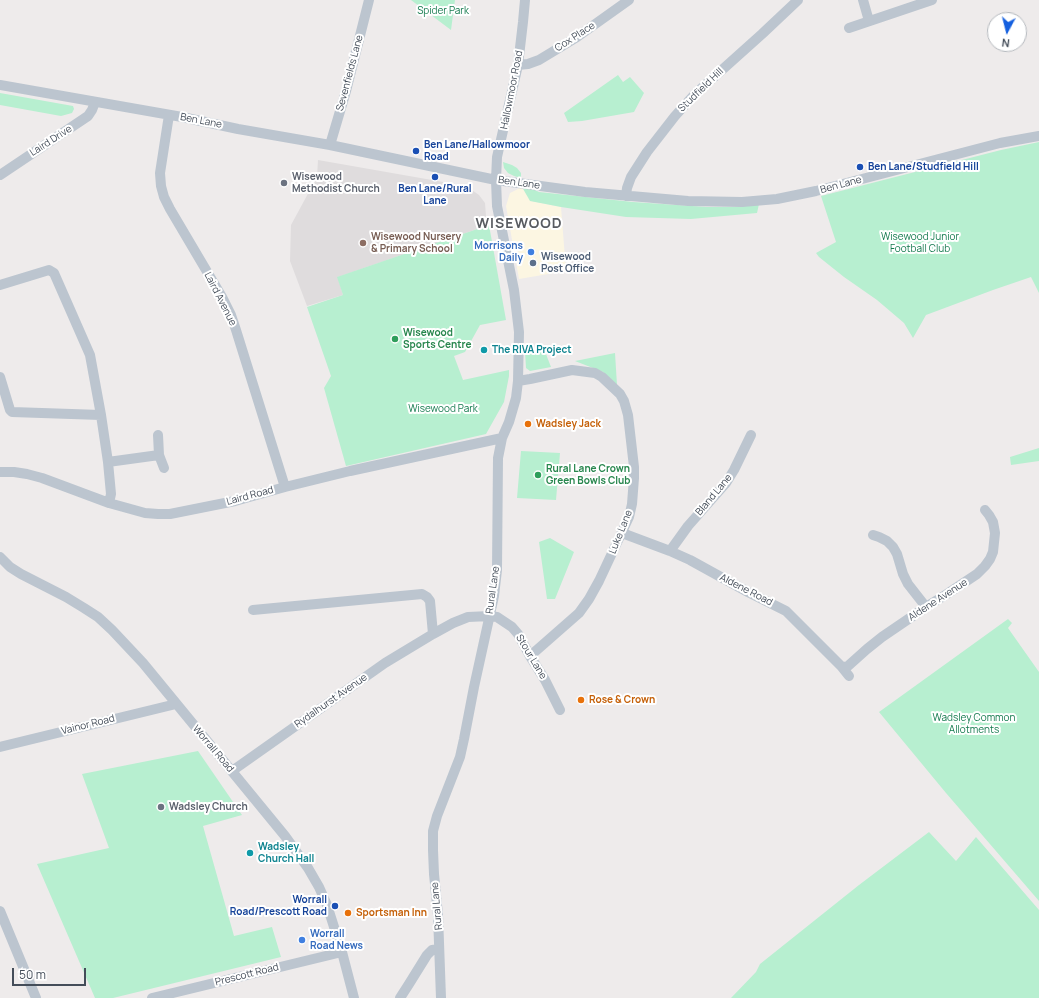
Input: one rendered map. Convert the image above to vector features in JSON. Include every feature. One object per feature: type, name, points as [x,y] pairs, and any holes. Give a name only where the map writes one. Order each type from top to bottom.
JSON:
[{"type":"street","name":"Sevenfields Lane","points":[[330,145],[346,91],[369,0]]},
{"type":"street","name":"Hallowmoor Road","points":[[496,180],[497,157],[518,65],[524,0]]},
{"type":"street","name":"Cox Place","points":[[518,65],[528,64],[539,60],[577,37],[629,0]]},
{"type":"street","name":"Studfield Hill","points":[[626,196],[626,188],[631,177],[662,131],[675,116],[694,95],[798,0]]},
{"type":"street","points":[[863,0],[869,21]]},
{"type":"street","points":[[849,28],[932,0]]},
{"type":"street","name":"Ben Lane","points":[[0,85],[330,145],[496,180],[585,192],[688,202],[742,202],[777,199],[816,191],[1000,143],[1039,136]]},
{"type":"street","name":"Laird Drive","points":[[0,175],[88,116],[95,102]]},
{"type":"street","name":"Laird Avenue","points":[[169,115],[160,173],[164,197],[231,315],[285,487]]},
{"type":"street","name":"Rural Lane","points":[[441,998],[438,915],[434,874],[434,831],[437,816],[460,757],[496,583],[498,458],[502,438],[509,422],[516,398],[520,357],[519,332],[514,290],[497,206],[496,180]]},
{"type":"street","points":[[0,285],[49,270],[54,272],[90,355],[108,462],[111,494],[109,503]]},
{"type":"street","name":"Luke Lane","points":[[518,381],[572,370],[595,373],[602,377],[620,394],[628,415],[634,467],[632,504],[629,517],[599,581],[579,613],[530,656]]},
{"type":"street","points":[[0,377],[10,410],[12,412],[101,415]]},
{"type":"street","points":[[158,435],[159,455],[164,468]]},
{"type":"street","name":"Bland Lane","points":[[670,551],[688,526],[726,483],[751,435]]},
{"type":"street","name":"Laird Road","points":[[0,472],[28,474],[109,503],[145,513],[170,514],[235,501],[350,471],[502,438]]},
{"type":"street","points":[[108,462],[159,455]]},
{"type":"street","name":"Aldene Avenue","points":[[841,666],[848,666],[882,637],[977,574],[985,566],[990,559],[994,548],[995,533],[989,515],[985,510]]},
{"type":"street","name":"Aldene Road","points":[[622,533],[690,560],[748,592],[786,610],[849,676]]},
{"type":"street","points":[[873,535],[886,541],[893,547],[908,584],[926,607]]},
{"type":"street","name":"Worrall Road","points":[[0,557],[10,567],[21,574],[66,597],[98,617],[112,630],[130,649],[285,836],[308,868],[327,905],[342,952],[354,998]]},
{"type":"street","points":[[252,610],[422,594],[430,601],[433,634]]},
{"type":"street","name":"Rydalhurst Avenue","points":[[232,771],[385,663],[433,634],[468,617],[490,616]]},
{"type":"street","name":"Stour Lane","points":[[490,616],[497,617],[512,626],[518,634],[545,680],[560,710]]},
{"type":"street","name":"Vainor Road","points":[[0,747],[176,704]]},
{"type":"street","points":[[0,911],[36,998]]},
{"type":"street","points":[[400,998],[427,955],[432,950],[439,949]]},
{"type":"street","name":"Prescott Road","points":[[152,998],[342,952]]},
{"type":"shaded area","name":"Wisewood Nursery & Primary School","points":[[318,160],[466,186],[479,195],[485,203],[486,216],[489,225],[338,277],[343,295],[307,306],[290,261],[291,225],[317,177]]},
{"type":"shaded area","points":[[522,187],[531,201],[561,207],[566,271],[519,279],[506,206],[510,193]]},
{"type":"green space","name":"Spider Park","points":[[411,0],[455,0],[451,30]]},
{"type":"green space","points":[[618,75],[623,82],[630,77],[644,93],[634,112],[568,122],[564,113]]},
{"type":"green space","points":[[0,93],[73,106],[74,109],[72,113],[61,116],[0,105]]},
{"type":"green space","name":"Wisewood Junior Football Club","points":[[1039,142],[1039,293],[1031,277],[993,290],[926,315],[913,338],[904,323],[877,300],[844,277],[816,253],[836,242],[821,196],[1001,150]]},
{"type":"green space","points":[[503,162],[517,168],[521,173],[521,178],[508,173],[504,168]]},
{"type":"green space","points":[[522,187],[531,188],[539,192],[633,202],[707,207],[737,207],[759,204],[757,213],[691,219],[626,217],[530,201]]},
{"type":"green space","name":"Wisewood Sports Centre","points":[[489,225],[506,320],[480,325],[465,352],[454,356],[463,380],[509,370],[504,402],[486,434],[346,466],[324,388],[331,376],[307,307],[343,295],[337,277]]},
{"type":"green space","points":[[544,349],[551,367],[530,371],[526,368],[525,351]]},
{"type":"green space","points":[[615,353],[617,385],[603,372],[575,361]]},
{"type":"green space","points":[[1039,448],[1039,461],[1011,465],[1010,457]]},
{"type":"green space","name":"Rural Lane Crown Green Bowls Club","points":[[521,451],[560,453],[556,500],[517,498]]},
{"type":"green space","points":[[550,538],[574,552],[555,599],[547,599],[539,542]]},
{"type":"green space","name":"Wadsley Common Allotments","points":[[1008,619],[1012,623],[1008,628],[1039,672],[1039,901],[879,712]]},
{"type":"green space","points":[[198,751],[242,815],[203,826],[234,936],[272,927],[281,957],[113,998],[95,998],[37,864],[109,848],[82,774]]},
{"type":"green space","points":[[929,832],[956,861],[976,837],[1039,910],[1039,998],[731,998],[756,972],[760,964],[859,885]]},
{"type":"place","name":"Ben Lane/Hallowmoor Road","points":[[416,151]]},
{"type":"place","name":"Ben Lane/Studfield Hill","points":[[860,167]]},
{"type":"place","name":"Ben Lane/Rural Lane","points":[[435,177]]},
{"type":"place","name":"Wisewood Methodist Church","points":[[284,183]]},
{"type":"place","name":"Wisewood Nursery & Primary School","points":[[363,243]]},
{"type":"place","name":"Morrisons Daily","points":[[531,252]]},
{"type":"place","name":"Wisewood Post Office","points":[[533,263]]},
{"type":"place","name":"Wisewood Sports Centre","points":[[395,339]]},
{"type":"place","name":"The RIVA Project","points":[[484,350]]},
{"type":"place","name":"Wadsley Jack","points":[[528,424]]},
{"type":"place","name":"Rural Lane Crown Green Bowls Club","points":[[538,475]]},
{"type":"place","name":"Rose & Crown","points":[[581,700]]},
{"type":"place","name":"Wadsley Church","points":[[161,807]]},
{"type":"place","name":"Wadsley Church Hall","points":[[250,853]]},
{"type":"place","name":"Worrall Road/Prescott Road","points":[[335,906]]},
{"type":"place","name":"Sportsman Inn","points":[[348,913]]},
{"type":"place","name":"Worrall Road News","points":[[302,940]]},
{"type":"district","name":"WISEWOOD","points":[[519,224]]},
{"type":"park label","name":"Wisewood Park","points":[[443,409]]}]
